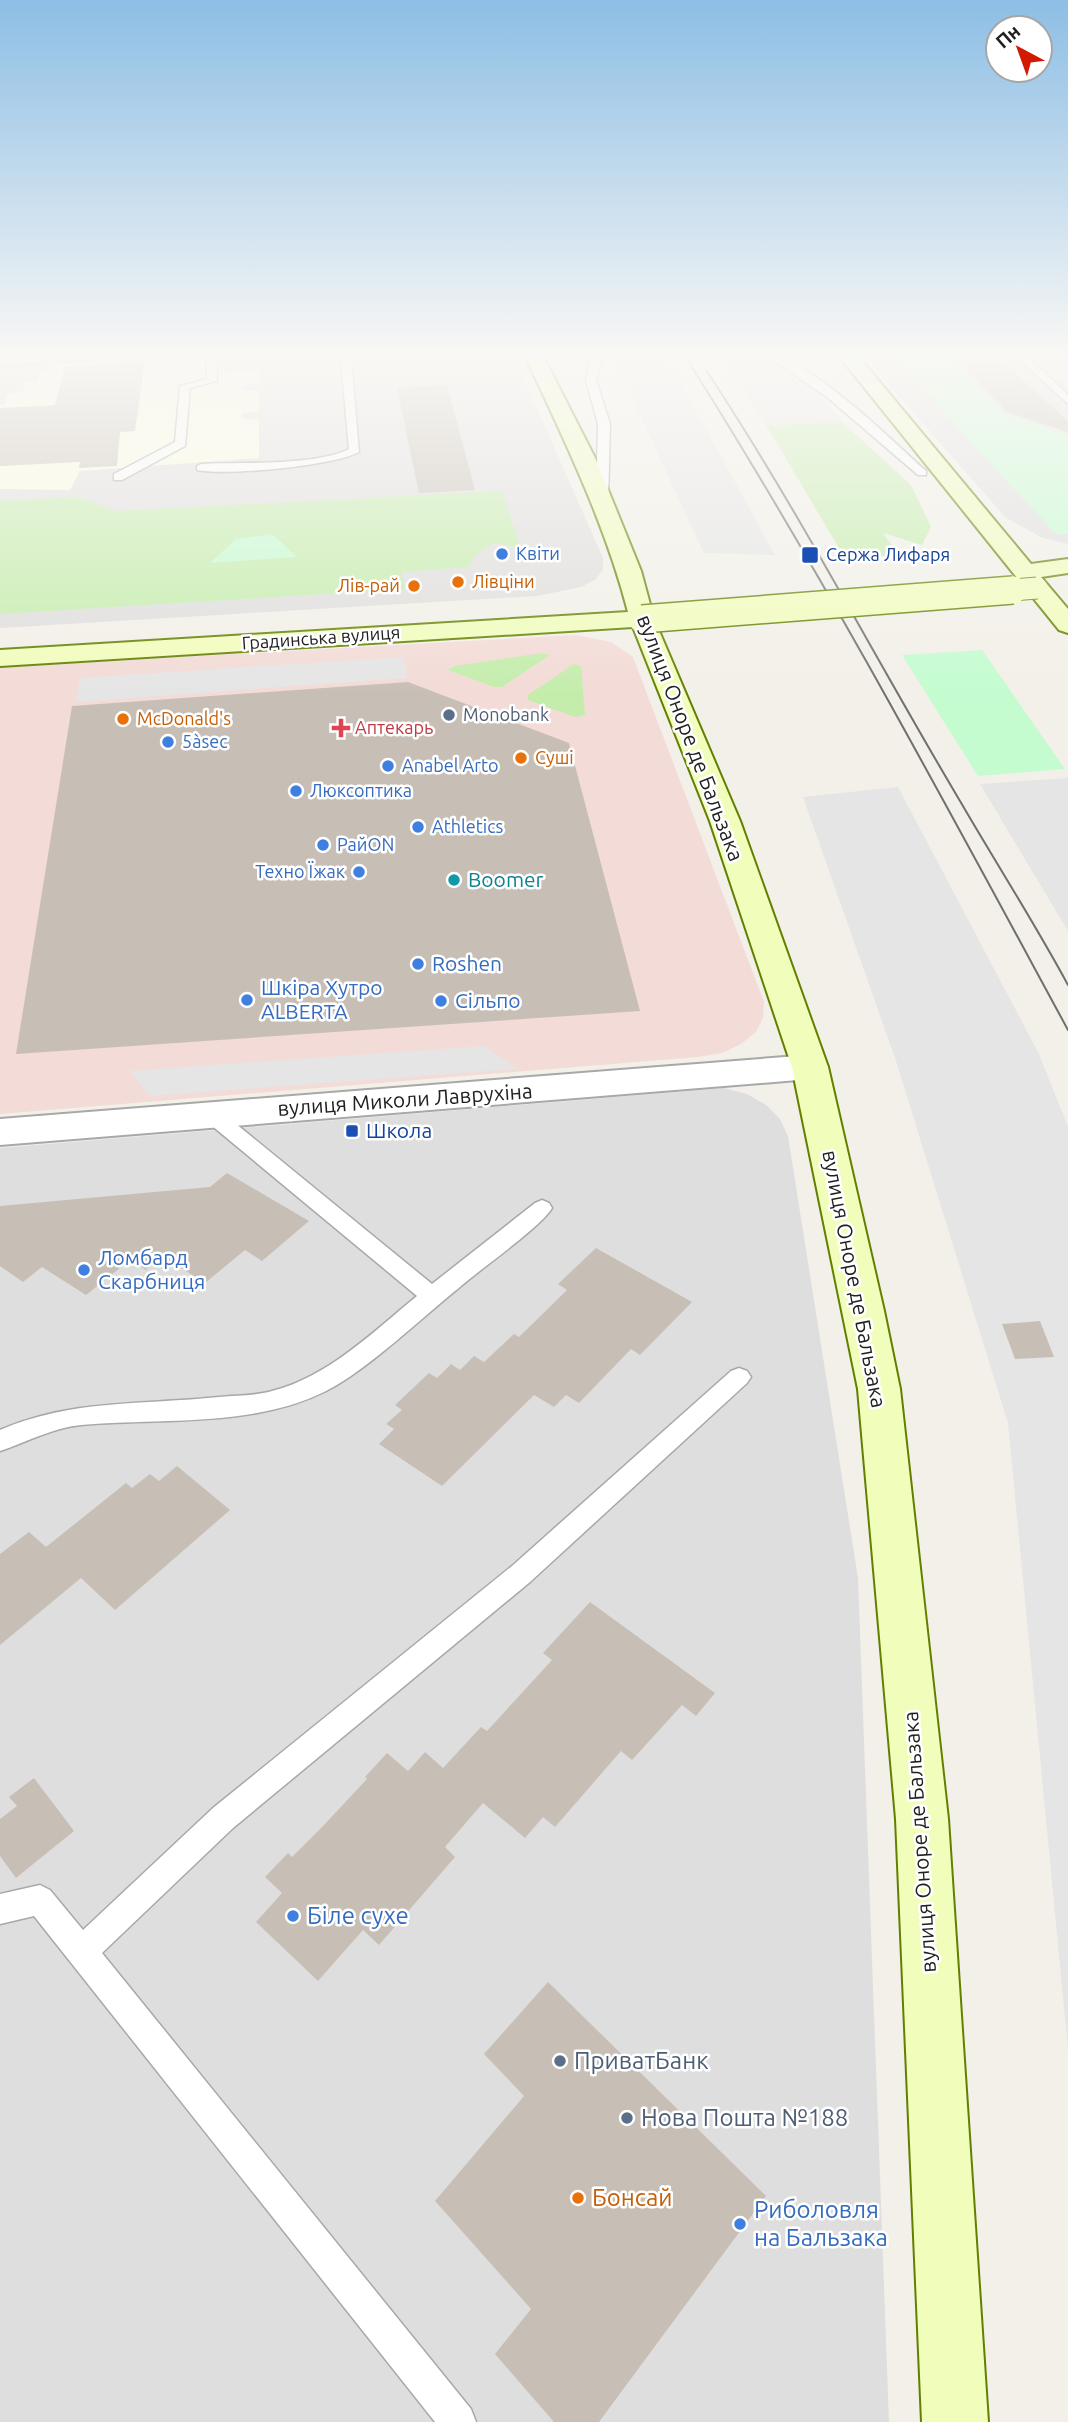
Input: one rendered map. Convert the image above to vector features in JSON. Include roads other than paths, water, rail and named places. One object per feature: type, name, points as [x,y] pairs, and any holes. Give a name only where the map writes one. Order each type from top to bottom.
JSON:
[{"type":"street","name":"вулиця Оноре де Бальзака","points":[[589,469],[640,609],[725,821],[810,1067],[879,1389],[922,1819],[955,2422]]},
{"type":"street","points":[[940,469],[1068,625]]},
{"type":"street","points":[[1030,580],[1068,566]]},
{"type":"street","points":[[640,609],[1030,580],[1068,585]]},
{"type":"street","name":"Градинська вулиця","points":[[0,641],[640,609]]},
{"type":"street","name":"Градинська вулиця","points":[[0,658],[640,609]]},
{"type":"street","name":"вулиця Миколи Лаврухіна","points":[[0,1132],[810,1067]]},
{"type":"lane","points":[[118,477],[133,469]]},
{"type":"lane","points":[[602,502],[603,469]]},
{"type":"lane","points":[[918,469],[922,472]]},
{"type":"lane","points":[[212,1115],[433,1297]]},
{"type":"lane","points":[[0,1441],[37,1424],[79,1416],[158,1413],[272,1402],[327,1377],[356,1358],[542,1208]]},
{"type":"lane","points":[[82,1951],[223,1818],[521,1574],[739,1377]]},
{"type":"lane","points":[[0,1909],[40,1900],[458,2422]]},
{"type":"tram line","points":[[755,469],[929,774],[1068,1030]]},
{"type":"tram line","points":[[768,469],[1068,985]]},
{"type":"place","name":"Kвіти","points":[[502,554]]},
{"type":"place","name":"Сержа Лифаря","points":[[810,555]]},
{"type":"place","name":"Лівціни","points":[[458,582]]},
{"type":"place","name":"Лів-рай","points":[[414,586]]},
{"type":"place","name":"Monobank","points":[[449,715]]},
{"type":"place","name":"McDonald's","points":[[123,719]]},
{"type":"place","name":"Аптекарь","points":[[341,728]]},
{"type":"place","name":"5àsec","points":[[168,742]]},
{"type":"place","name":"Суші","points":[[521,758]]},
{"type":"place","name":"Anabel Arto","points":[[388,766]]},
{"type":"place","name":"Люксоптика","points":[[296,791]]},
{"type":"place","name":"Athletics","points":[[418,827]]},
{"type":"place","name":"РайON","points":[[323,845]]},
{"type":"place","name":"Техно Їжак","points":[[359,872]]},
{"type":"place","name":"Boomer","points":[[454,880]]},
{"type":"place","name":"Roshen","points":[[418,964]]},
{"type":"place","name":"Шкіра Хутро ALBERTA","points":[[247,1000]]},
{"type":"place","name":"Сільпо","points":[[441,1001]]},
{"type":"place","name":"Школа","points":[[352,1131]]},
{"type":"place","name":"Ломбард Скарбниця","points":[[84,1270]]},
{"type":"place","name":"Біле сухе","points":[[293,1916]]},
{"type":"place","name":"ПриватБанк","points":[[560,2061]]},
{"type":"place","name":"Нова Пошта №188","points":[[627,2118]]},
{"type":"place","name":"Бонсай","points":[[578,2198]]},
{"type":"place","name":"Риболовля на Бальзака","points":[[740,2224]]}]
